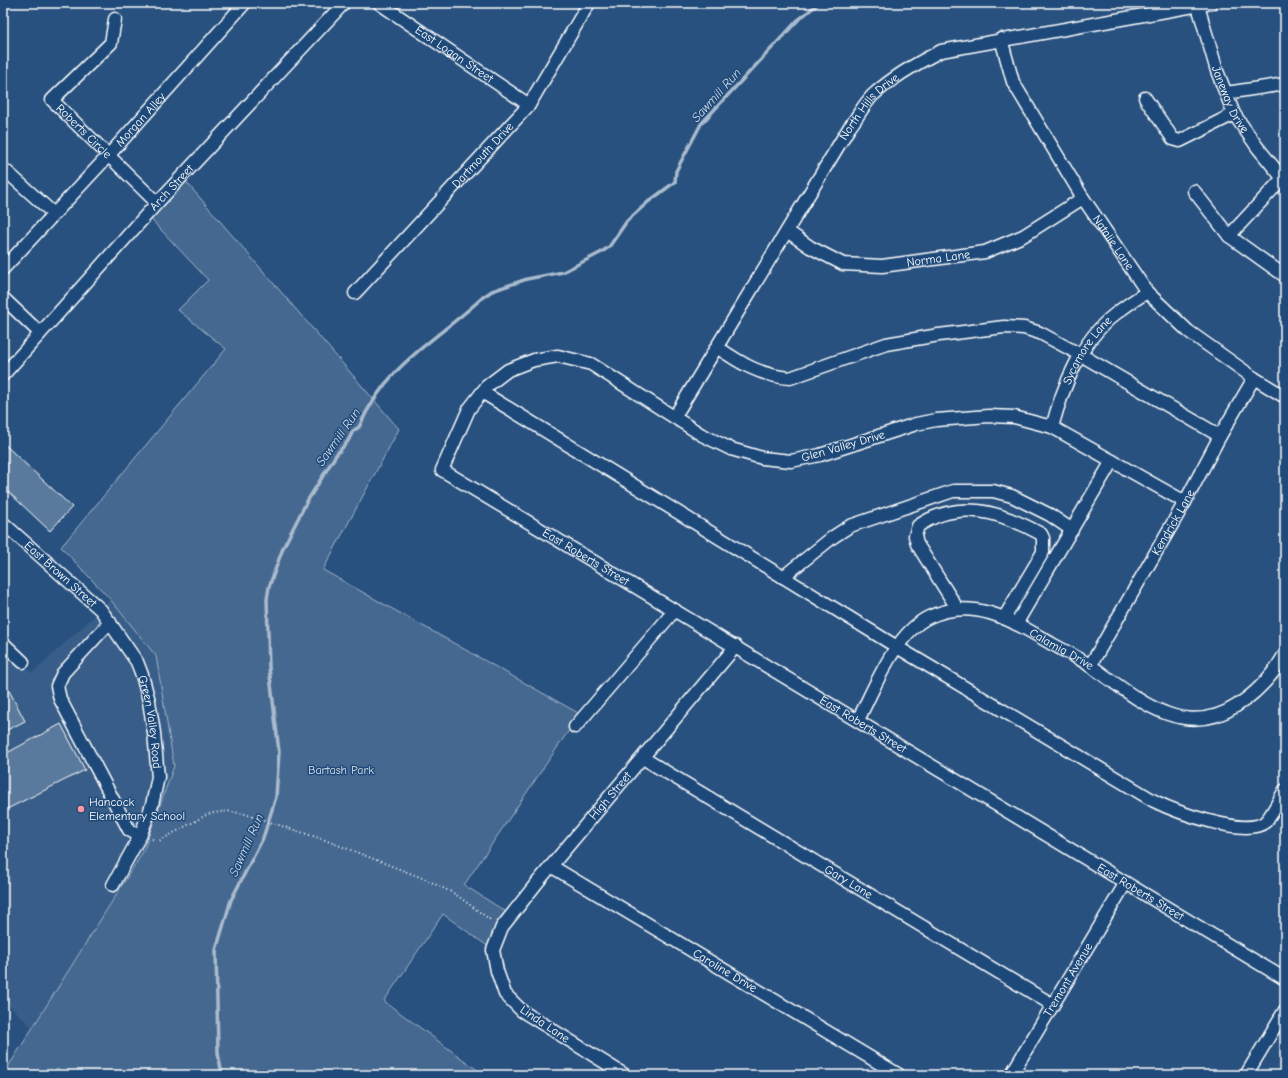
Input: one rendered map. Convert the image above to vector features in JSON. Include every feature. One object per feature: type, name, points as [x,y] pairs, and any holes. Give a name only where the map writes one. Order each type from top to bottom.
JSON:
[{"type":"street","name":"Arch Street","points":[[3,375],[157,203],[344,3]]},
{"type":"street","name":"East Logan Street","points":[[379,3],[529,105]]},
{"type":"street","name":"Dartmouth Drive","points":[[355,293],[529,105],[589,3]]},
{"type":"street","name":"North Hills Drive","points":[[675,416],[849,128],[872,96],[918,62],[941,52],[1001,39],[1211,3]]},
{"type":"street","name":"Morgan Alley","points":[[3,269],[108,156],[244,4]]},
{"type":"street","name":"Janeway Drive","points":[[1198,6],[1234,114],[1258,148],[1284,179]]},
{"type":"street","name":"Roberts Circle","points":[[115,19],[111,43],[52,100],[157,203]]},
{"type":"street","name":"Natalie Lane","points":[[1001,39],[1013,82],[1083,198],[1146,292],[1188,331],[1254,378],[1285,397]]},
{"type":"street","points":[[1226,93],[1285,84]]},
{"type":"street","points":[[1144,98],[1173,139],[1180,141],[1234,114]]},
{"type":"street","points":[[6,170],[54,214]]},
{"type":"street","points":[[1229,236],[1284,179]]},
{"type":"street","points":[[1194,191],[1229,236],[1285,276]]},
{"type":"street","name":"Norma Lane","points":[[787,231],[810,247],[843,264],[882,266],[985,252],[1023,236],[1083,198]]},
{"type":"street","name":"Sycamore Lane","points":[[1052,427],[1060,399],[1082,355],[1093,337],[1113,316],[1146,292]]},
{"type":"street","points":[[3,298],[40,333]]},
{"type":"street","points":[[717,347],[740,363],[756,371],[775,377],[790,378],[886,344],[939,335],[1004,327],[1024,328],[1040,333],[1082,355],[1220,436]]},
{"type":"street","name":"Glen Valley Drive","points":[[442,470],[469,409],[487,386],[508,370],[534,360],[558,356],[591,364],[675,416],[702,435],[731,449],[762,458],[791,460],[820,455],[916,424],[936,420],[990,416],[1014,417],[1052,427],[1186,502]]},
{"type":"street","name":"Kendrick Lane","points":[[1090,666],[1186,502],[1220,436],[1254,378]]},
{"type":"street","points":[[482,392],[897,647],[1147,797],[1178,812],[1199,819],[1250,827],[1265,822],[1285,790]]},
{"type":"street","points":[[1016,624],[1112,460]]},
{"type":"street","name":"East Roberts Street","points":[[442,470],[736,646],[1125,884],[1285,979]]},
{"type":"street","points":[[783,577],[833,537],[850,526],[953,491],[993,490],[1012,496],[1050,515],[1072,530]]},
{"type":"street","points":[[957,608],[917,544],[916,536],[918,526],[925,521],[945,514],[968,510],[983,510],[1005,516],[1041,534],[1043,538],[1043,552],[1004,618]]},
{"type":"street","name":"East Brown Street","points":[[3,523],[101,610]]},
{"type":"street","name":"Calamia Drive","points":[[858,720],[897,647],[914,628],[928,618],[957,608],[978,610],[1004,618],[1090,666],[1128,693],[1162,713],[1182,719],[1203,719],[1220,716],[1249,698],[1266,681],[1285,654]]},
{"type":"street","name":"Green Valley Road","points":[[101,610],[137,662],[142,675],[154,733],[158,777],[152,805],[140,836],[113,885]]},
{"type":"street","points":[[576,727],[675,610]]},
{"type":"street","points":[[110,622],[63,673],[56,686],[60,699],[129,830],[140,836]]},
{"type":"street","points":[[3,643],[23,662]]},
{"type":"street","name":"High Street","points":[[493,950],[502,927],[551,866],[736,646]]},
{"type":"street","name":"Gary Lane","points":[[643,758],[1053,1005]]},
{"type":"street","name":"Caroline Drive","points":[[551,866],[899,1075]]},
{"type":"street","name":"Tremont Avenue","points":[[1011,1075],[1125,884]]},
{"type":"street","name":"Linda Lane","points":[[493,950],[497,971],[505,994],[522,1011],[625,1075]]},
{"type":"street","points":[[1246,1075],[1285,1010]]},
{"type":"path","points":[[140,836],[159,841],[208,814],[227,811],[244,814],[332,843],[425,879],[456,894],[502,927]]},
{"type":"shaded area","name":"Hancock Elementary School","points":[[110,599],[156,656],[174,766],[143,852],[33,1028],[3,1000],[3,645],[32,673],[101,610]]},
{"type":"green space","name":"Bartash Park","points":[[182,177],[399,429],[323,570],[580,714],[464,885],[511,915],[493,950],[443,914],[384,1001],[484,1075],[3,1075],[143,852],[174,766],[156,656],[110,599],[61,547],[226,349],[178,310],[208,280],[147,215]]},
{"type":"building","points":[[3,443],[72,507],[50,531],[3,487]]},
{"type":"building","points":[[3,679],[25,721],[3,732]]},
{"type":"building","points":[[61,724],[85,770],[3,811],[3,755]]},
{"type":"waterway","name":"Sawmill Run","points":[[222,1075],[218,1053],[216,950],[231,900],[263,838],[276,797],[279,752],[269,667],[267,599],[269,587],[283,548],[306,503],[336,455],[348,441],[353,431],[359,427],[384,385],[414,354],[492,291],[527,279],[563,272],[609,247],[627,221],[648,202],[675,182],[676,171],[701,124],[798,20],[819,3]]},
{"type":"place","name":"Hancock Elementary School","points":[[81,809]]}]
